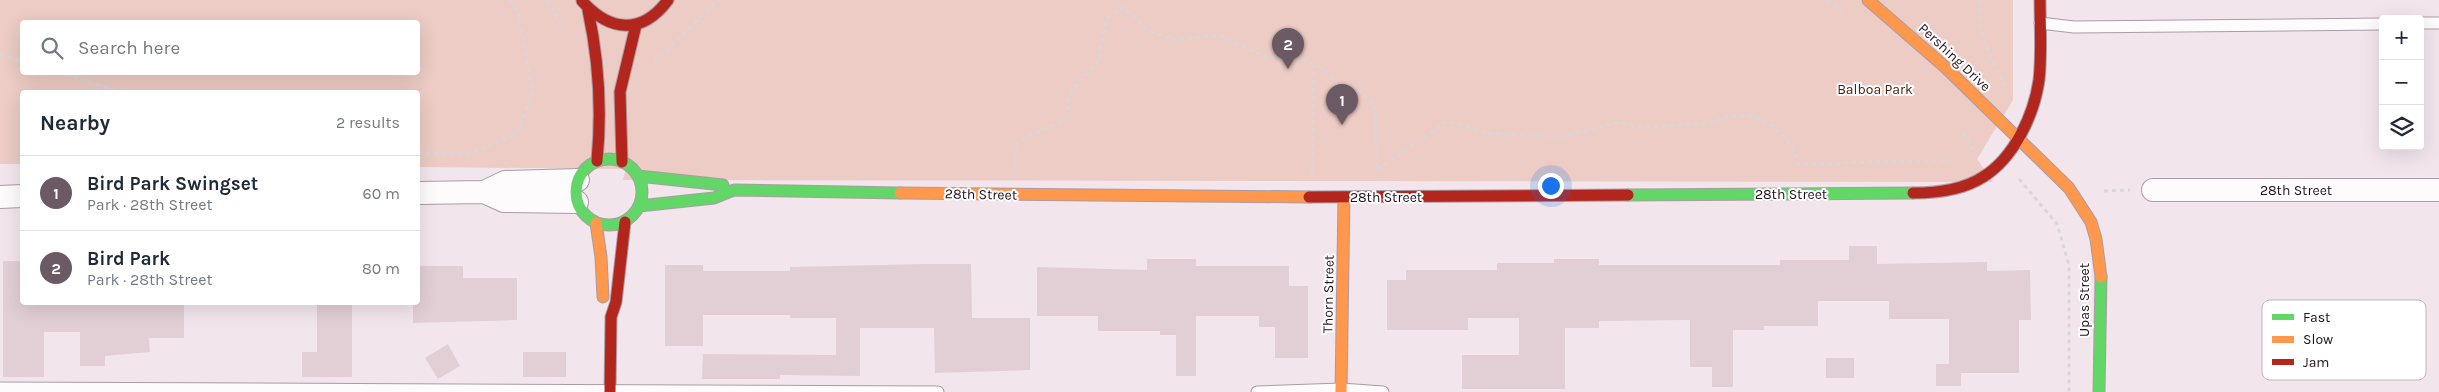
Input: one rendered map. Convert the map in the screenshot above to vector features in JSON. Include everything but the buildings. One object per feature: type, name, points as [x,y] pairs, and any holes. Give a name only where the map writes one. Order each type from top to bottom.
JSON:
[{"type":"street","points":[[581,0],[588,10],[598,18],[610,24],[623,26],[636,25],[657,14],[668,0]]},
{"type":"street","name":"Pershing Drive","points":[[1868,0],[1901,26],[2019,139]]},
{"type":"street","points":[[2019,139],[2034,110],[2038,85],[2040,0]]},
{"type":"street","points":[[588,10],[600,65],[600,126],[597,161]]},
{"type":"street","points":[[622,162],[620,91],[624,70],[634,41],[636,25]]},
{"type":"street","name":"28th Street","points":[[639,206],[714,198],[734,190],[1015,195],[1344,197],[1936,193],[1981,178],[2002,160],[2019,139]]},
{"type":"street","name":"Upas Street","points":[[2019,139],[2075,195],[2091,222],[2100,261],[2099,392]]},
{"type":"street","points":[[605,159],[622,162],[638,176],[642,186],[639,206],[625,222],[606,226],[596,224],[581,211],[577,191],[589,166],[605,159]]},
{"type":"street","name":"28th Street","points":[[638,176],[722,184],[734,190]]},
{"type":"street","points":[[420,193],[484,192],[505,182],[577,191]]},
{"type":"street","name":"28th Street","points":[[2153,190],[2439,190]]},
{"type":"street","points":[[0,197],[20,196]]},
{"type":"street","name":"Thorn Street","points":[[1341,390],[1344,197]]},
{"type":"street","points":[[610,390],[611,317],[616,302],[625,222]]},
{"type":"street","points":[[596,224],[601,257],[603,298],[611,317]]},
{"type":"lane","points":[[2040,23],[2074,27],[2379,24]]},
{"type":"lane","points":[[2424,24],[2439,23]]},
{"type":"lane","points":[[0,388],[938,392]]},
{"type":"lane","points":[[1257,392],[1341,390],[1383,392]]},
{"type":"path","points":[[420,153],[469,154],[516,134],[533,95],[518,13],[509,0]]},
{"type":"path","points":[[1980,0],[1980,28],[1985,47],[2008,90]]},
{"type":"path","points":[[1015,195],[1018,143],[1029,135],[1058,124],[1067,111],[1070,96],[1077,83],[1097,64],[1107,18],[1123,7],[1148,31],[1175,40],[1220,35],[1265,57],[1306,61],[1322,68],[1341,87],[1359,91],[1370,100],[1375,110],[1377,170],[1448,121],[1486,133],[1563,137],[1619,122],[1640,128],[1708,123],[1727,116],[1752,115],[1773,126],[1786,138],[1795,152],[1798,164],[1957,160]]},
{"type":"path","points":[[0,54],[20,60]]},
{"type":"path","points":[[1312,196],[1314,65]]},
{"type":"path","points":[[67,75],[113,90]]},
{"type":"path","points":[[1963,133],[1972,147],[1967,159]]},
{"type":"path","points":[[2100,190],[2153,190]]},
{"type":"green space","name":"Balboa Park","points":[[0,0],[2013,0],[2013,100],[1977,159],[1993,182],[623,180],[626,169],[420,167],[420,90],[20,90],[20,164],[0,164]]},
{"type":"traffic: fast","points":[[603,159],[615,159],[627,164],[637,174],[642,186],[642,192],[640,205],[627,220],[615,225],[603,225],[591,220],[581,210],[576,198],[576,186],[581,174],[591,164],[603,159]]},
{"type":"traffic: fast","points":[[638,176],[723,185]]},
{"type":"traffic: fast","points":[[639,206],[714,198],[734,190],[900,193]]},
{"type":"traffic: fast","points":[[1628,195],[1913,193]]},
{"type":"traffic: fast","points":[[2099,392],[2101,277]]},
{"type":"traffic: slow","points":[[1868,0],[1945,67],[2069,188],[2091,222],[2096,239],[2101,277]]},
{"type":"traffic: slow","points":[[900,193],[1309,197]]},
{"type":"traffic: slow","points":[[1341,392],[1344,197]]},
{"type":"traffic: slow","points":[[596,223],[601,257],[603,297]]},
{"type":"traffic: jam","points":[[582,1],[604,19],[615,24],[626,25],[637,24],[648,19],[668,0]]},
{"type":"traffic: jam","points":[[1913,193],[1949,190],[1967,185],[1994,169],[2013,147],[2027,121],[2039,80],[2041,50],[2040,0]]},
{"type":"traffic: jam","points":[[588,10],[595,48],[598,85],[597,161]]},
{"type":"traffic: jam","points":[[622,162],[620,92],[636,25]]},
{"type":"traffic: jam","points":[[1309,197],[1628,195]]},
{"type":"traffic: jam","points":[[610,392],[611,317],[616,302],[625,222]]},
{"type":"place","name":"Bird Park","points":[[1288,69]]},
{"type":"place","name":"Bird Park Swingset","points":[[1342,125]]}]
